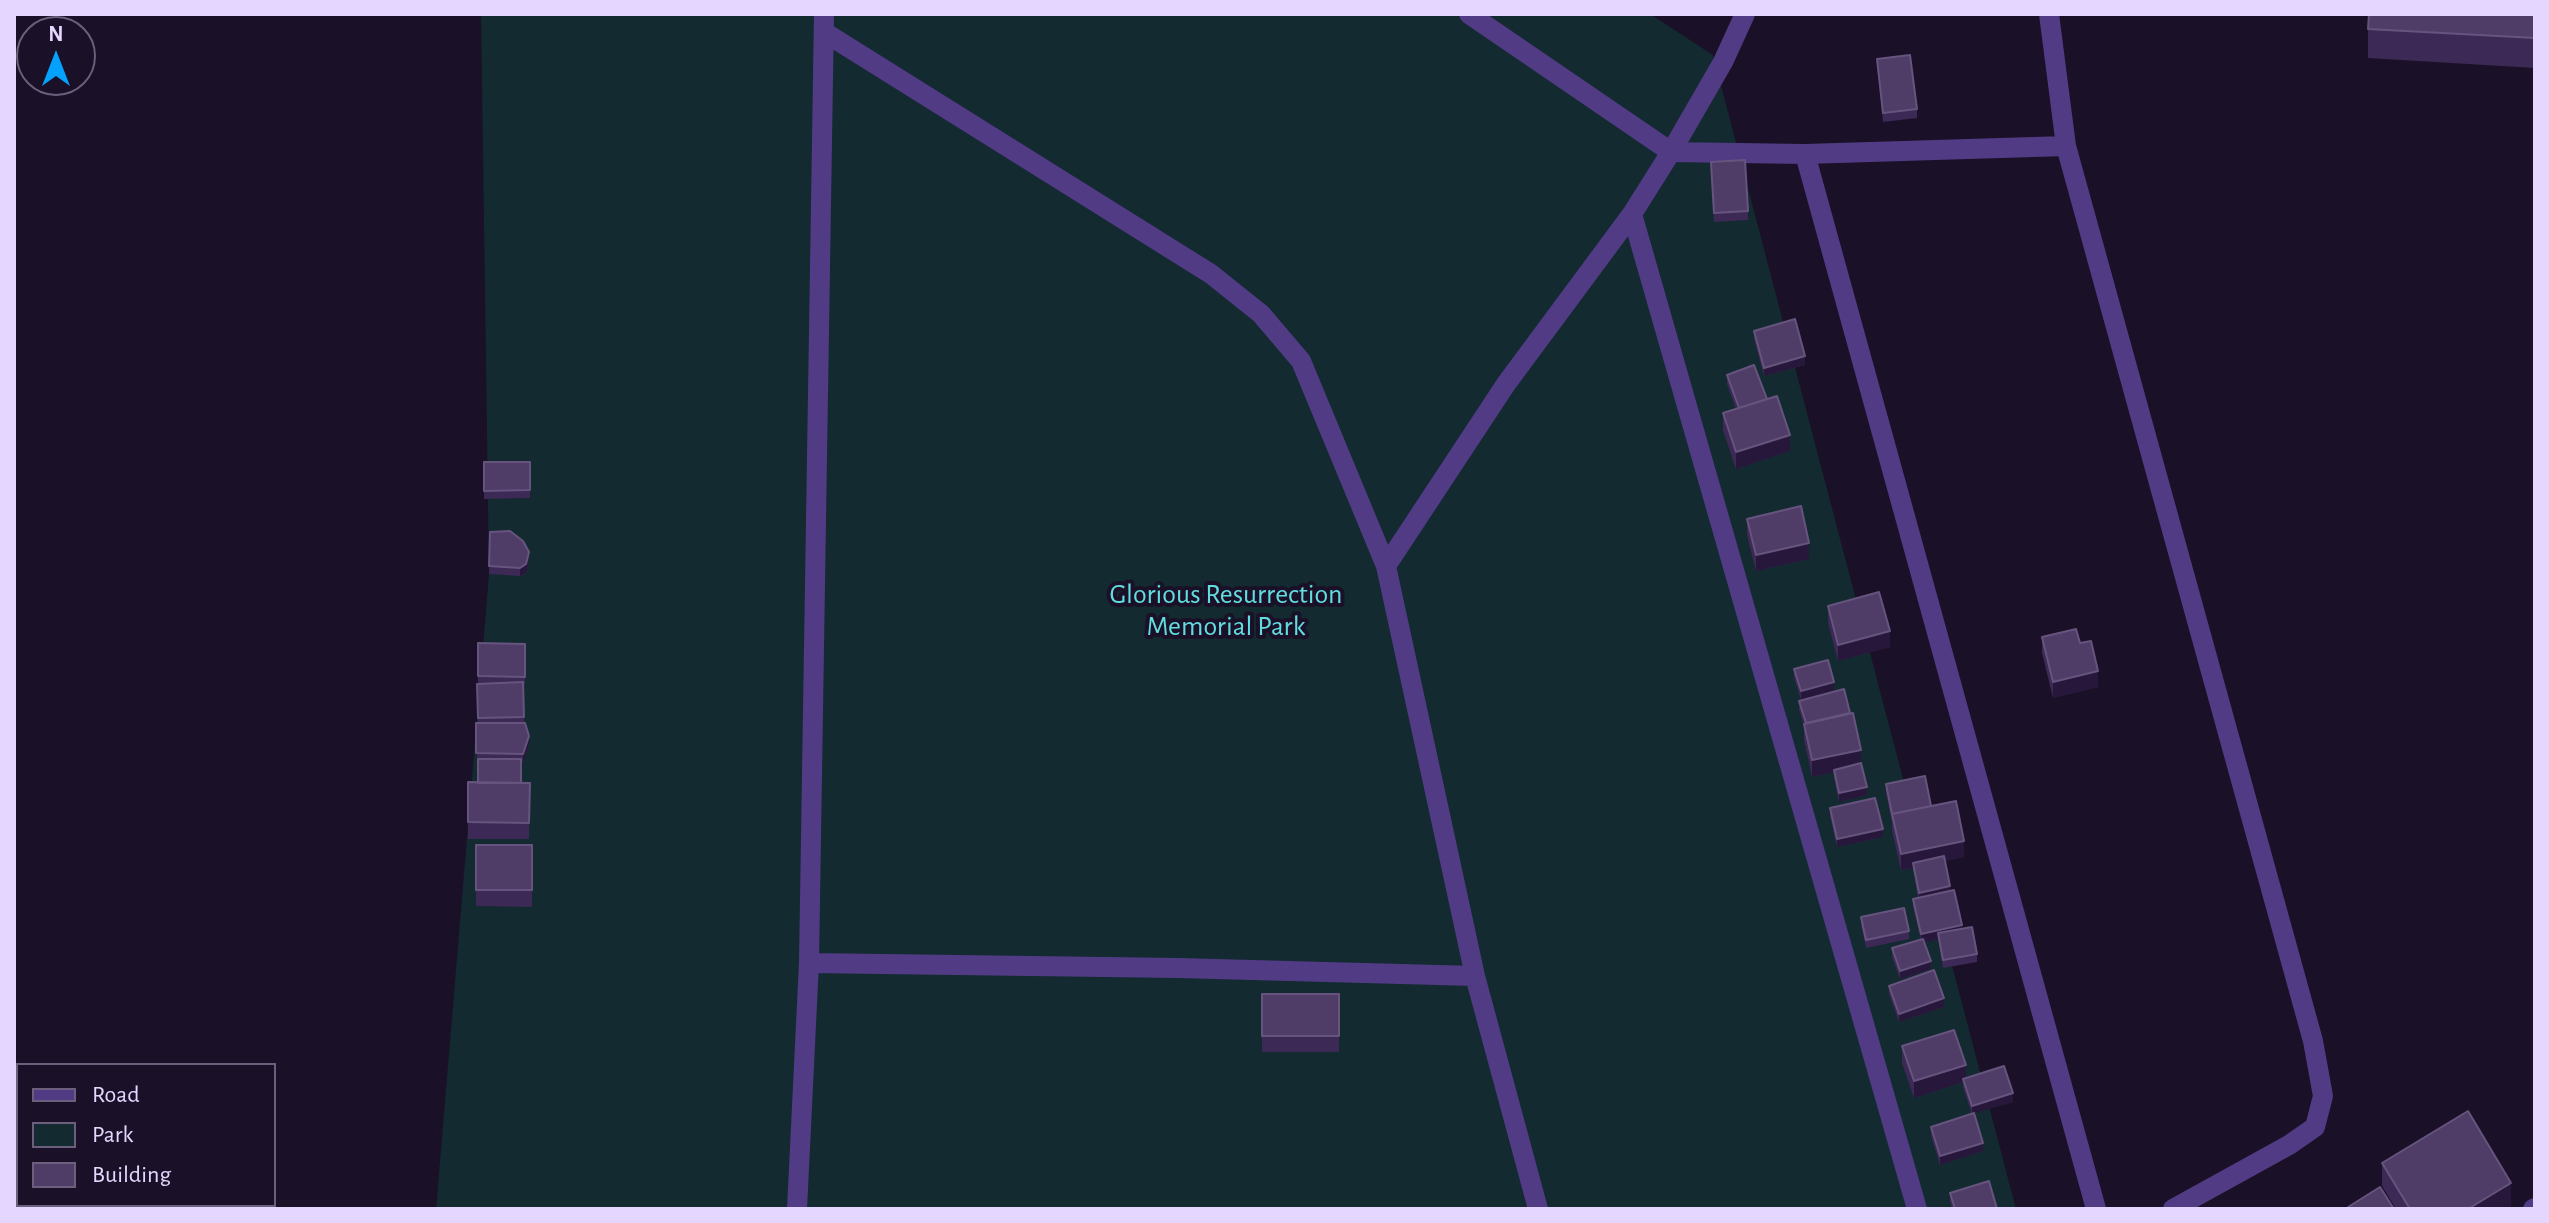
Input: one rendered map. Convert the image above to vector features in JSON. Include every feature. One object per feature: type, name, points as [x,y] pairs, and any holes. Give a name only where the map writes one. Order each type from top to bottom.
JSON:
[{"type":"street","points":[[1469,14],[1671,152],[1805,154],[2066,146]]},
{"type":"street","points":[[1386,566],[1506,384],[1632,214],[1723,62],[1745,14]]},
{"type":"street","points":[[2049,14],[2066,146],[2304,1011],[2323,1096],[2315,1127],[2289,1145],[2173,1209]]},
{"type":"street","points":[[824,23],[1211,274],[1261,314],[1301,361],[1386,566],[1475,976],[1538,1209]]},
{"type":"street","points":[[797,1209],[809,963],[824,23]]},
{"type":"street","points":[[1805,154],[2096,1209]]},
{"type":"street","points":[[1632,214],[1917,1209]]},
{"type":"street","points":[[809,963],[1475,976]]},
{"type":"green space","name":"Glorious Resurrection Memorial Park","points":[[481,14],[1650,14],[1713,55],[2016,1209],[436,1209],[489,574]]},
{"type":"building","points":[[2369,14],[2535,14],[2535,38],[2368,29]]},
{"type":"building","points":[[1910,55],[1917,109],[1883,113],[1877,59]]},
{"type":"building","points":[[1745,160],[1748,211],[1714,213],[1711,162]]},
{"type":"building","points":[[1795,319],[1805,356],[1764,368],[1754,331]]},
{"type":"building","points":[[1754,365],[1767,399],[1739,408],[1727,375]]},
{"type":"building","points":[[1777,396],[1790,435],[1736,452],[1723,413]]},
{"type":"building","points":[[484,462],[530,462],[530,490],[484,491]]},
{"type":"building","points":[[1801,506],[1809,543],[1756,555],[1747,519]]},
{"type":"building","points":[[510,531],[523,541],[529,552],[526,564],[520,568],[489,566],[490,532]]},
{"type":"building","points":[[1879,592],[1890,631],[1838,645],[1828,606]]},
{"type":"building","points":[[2076,629],[2080,643],[2091,641],[2098,671],[2053,682],[2042,637]]},
{"type":"building","points":[[478,643],[525,644],[525,677],[478,676]]},
{"type":"building","points":[[1828,660],[1834,682],[1801,691],[1794,669]]},
{"type":"building","points":[[523,682],[524,717],[478,718],[477,684]]},
{"type":"building","points":[[1844,689],[1850,713],[1806,723],[1799,701]]},
{"type":"building","points":[[1853,713],[1861,750],[1812,760],[1804,724]]},
{"type":"building","points":[[476,723],[525,723],[529,736],[523,754],[476,753]]},
{"type":"building","points":[[478,759],[521,759],[521,783],[478,783]]},
{"type":"building","points":[[1861,763],[1867,787],[1839,793],[1834,770]]},
{"type":"building","points":[[1925,776],[1931,806],[1892,814],[1886,784]]},
{"type":"building","points":[[468,782],[530,783],[529,823],[468,822]]},
{"type":"building","points":[[1875,798],[1883,829],[1837,839],[1830,808]]},
{"type":"building","points":[[1956,801],[1964,841],[1901,854],[1892,814]]},
{"type":"building","points":[[476,845],[532,845],[532,890],[476,890]]},
{"type":"building","points":[[1944,856],[1950,886],[1919,893],[1913,863]]},
{"type":"building","points":[[1954,890],[1962,925],[1921,934],[1913,899]]},
{"type":"building","points":[[1904,908],[1909,931],[1866,940],[1861,917]]},
{"type":"building","points":[[1972,927],[1977,954],[1943,960],[1938,933]]},
{"type":"building","points":[[1923,939],[1931,961],[1900,971],[1892,948]]},
{"type":"building","points":[[1934,970],[1944,998],[1899,1014],[1889,986]]},
{"type":"building","points":[[1262,994],[1339,994],[1339,1036],[1262,1036]]},
{"type":"building","points":[[1954,1030],[1966,1065],[1914,1081],[1902,1046]]},
{"type":"building","points":[[2004,1066],[2013,1093],[1972,1106],[1963,1079]]},
{"type":"building","points":[[2468,1111],[2511,1183],[2468,1209],[2410,1209],[2382,1163]]},
{"type":"building","points":[[1974,1113],[1983,1143],[1940,1156],[1931,1127]]},
{"type":"building","points":[[1989,1181],[1997,1209],[1955,1209],[1950,1193]]},
{"type":"building","points":[[2380,1187],[2394,1209],[2345,1209]]}]
